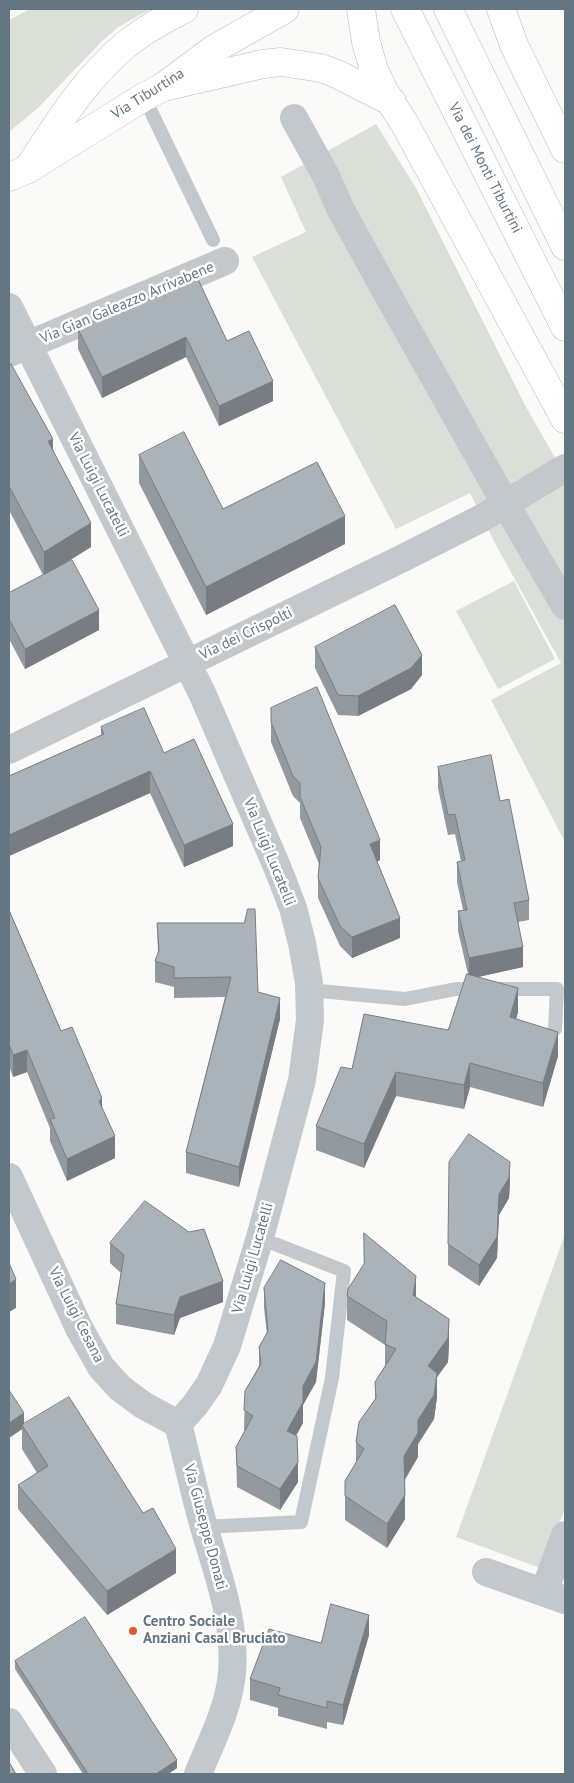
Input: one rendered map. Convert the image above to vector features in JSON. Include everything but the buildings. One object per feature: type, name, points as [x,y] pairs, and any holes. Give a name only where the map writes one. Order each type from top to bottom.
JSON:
[{"type":"main road","points":[[18,173],[72,103],[108,61],[129,42],[184,9]]},
{"type":"main road","name":"Via Tiburtina","points":[[18,173],[153,92],[214,49],[285,9]]},
{"type":"main road","points":[[360,9],[370,59],[378,80],[411,134],[565,420]]},
{"type":"main road","name":"Via dei Monti Tiburtini","points":[[405,9],[565,327]]},
{"type":"main road","points":[[448,9],[565,246]]},
{"type":"main road","points":[[501,9],[514,44],[565,149]]},
{"type":"main road","points":[[153,92],[263,64],[281,62],[321,68],[358,84],[392,102]]},
{"type":"street","points":[[294,118],[326,176],[341,210],[505,503],[565,606]]},
{"type":"street","name":"Via Gian Galeazzo Arrivabene","points":[[19,349],[219,250]]},
{"type":"street","name":"Via Luigi Lucatelli","points":[[9,307],[19,349],[188,662],[278,869],[302,943],[309,990],[310,1020],[302,1080],[261,1234],[227,1346],[209,1385],[178,1424]]},
{"type":"street","name":"Via dei Crispolti","points":[[9,750],[482,518],[565,468]]},
{"type":"street","name":"Via Luigi Cesana","points":[[9,1177],[79,1328],[101,1367],[120,1388],[143,1406],[178,1424]]},
{"type":"street","name":"Via Giuseppe Donati","points":[[178,1424],[204,1527],[224,1594],[233,1647],[232,1674],[225,1707],[198,1774]]},
{"type":"street","points":[[486,1572],[555,1596],[565,1535]]},
{"type":"street","points":[[9,1722],[43,1774]]},
{"type":"lane","points":[[153,92],[219,250]]},
{"type":"lane","points":[[309,990],[405,999],[456,989],[557,989],[556,1029]]},
{"type":"lane","points":[[204,1527],[301,1522],[332,1378],[344,1271],[275,1244]]},
{"type":"shaded area","points":[[30,9],[151,9],[120,26],[103,40],[38,108],[9,132],[9,20]]},
{"type":"shaded area","points":[[376,124],[416,188],[526,407],[565,475],[565,842],[491,700],[561,663],[496,545],[470,493],[396,529],[252,257],[306,232],[281,177]]},
{"type":"shaded area","points":[[514,581],[555,659],[498,689],[456,611]]},
{"type":"shaded area","points":[[565,1234],[565,1509],[540,1568],[456,1537]]},
{"type":"place","name":"Centro Sociale Anziani Casal Bruciato","points":[[133,1631]]}]
